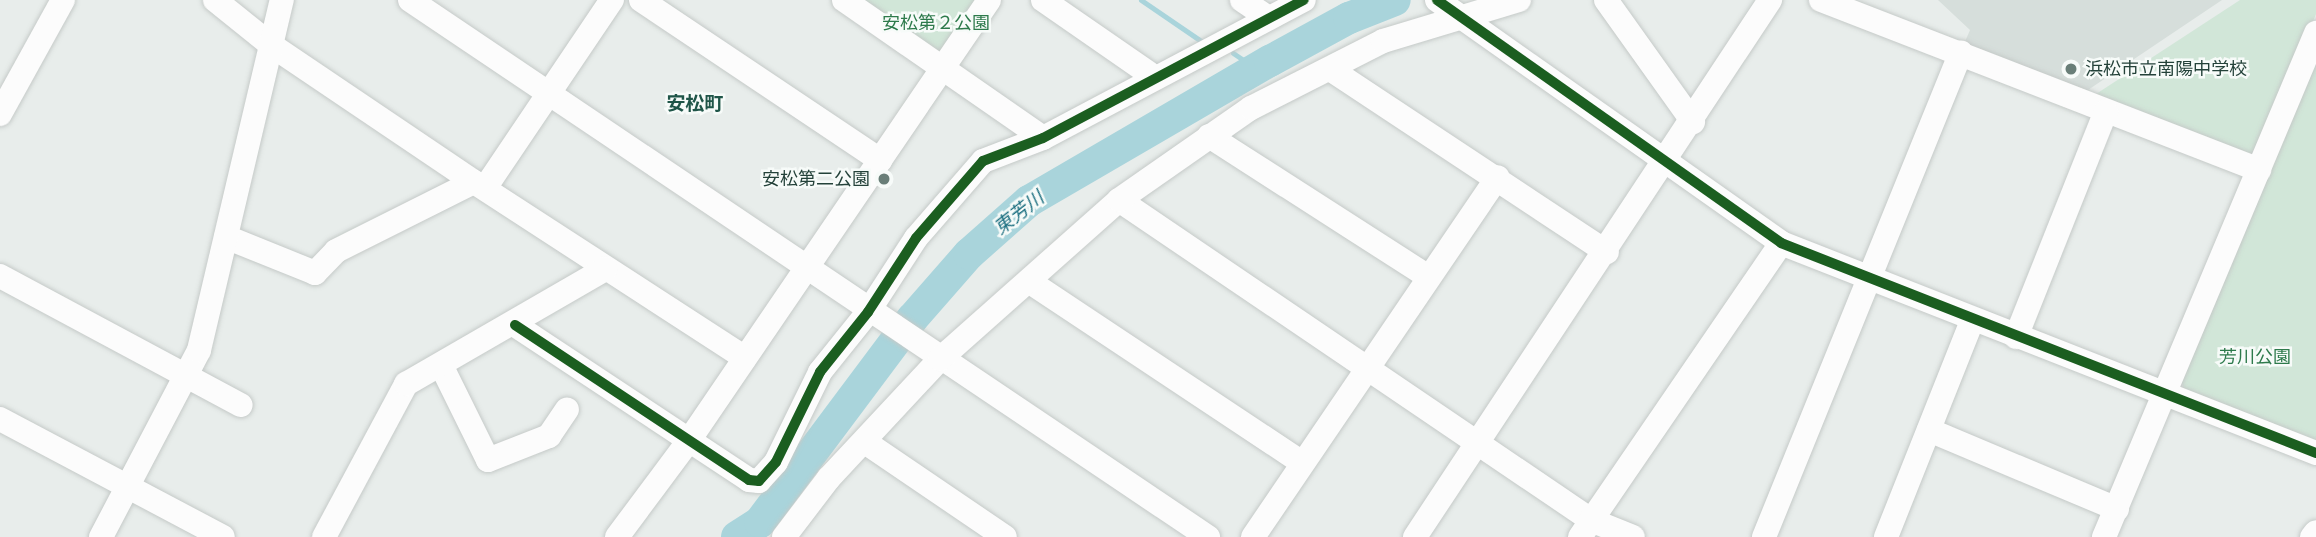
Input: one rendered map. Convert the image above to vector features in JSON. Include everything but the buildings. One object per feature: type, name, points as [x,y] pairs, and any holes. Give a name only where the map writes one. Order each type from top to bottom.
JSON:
[{"type":"street","points":[[0,114],[63,0]]},
{"type":"street","points":[[215,0],[271,45],[605,269],[745,358]]},
{"type":"street","points":[[101,537],[187,376],[207,327],[282,0]]},
{"type":"street","points":[[410,0],[807,267],[876,317],[1208,537]]},
{"type":"street","points":[[226,237],[315,273],[336,251],[480,185],[612,0]]},
{"type":"street","points":[[641,0],[880,160]]},
{"type":"street","points":[[844,0],[1043,138]]},
{"type":"street","points":[[617,537],[690,439],[989,0]]},
{"type":"street","points":[[1043,0],[1154,77]]},
{"type":"street","points":[[1242,0],[1269,18]]},
{"type":"street","points":[[515,325],[749,480],[759,481],[782,453],[820,372],[876,317],[916,238],[983,161],[1043,138],[1304,0]]},
{"type":"street","points":[[1437,0],[1665,164],[1781,243],[1972,321],[2316,453]]},
{"type":"street","points":[[784,537],[829,478],[865,442],[937,357],[1030,282],[1119,200],[1251,108],[1383,41],[1519,0]]},
{"type":"street","points":[[1606,0],[1693,122]]},
{"type":"street","points":[[1415,537],[1607,253],[1770,0]]},
{"type":"street","points":[[1821,0],[1961,52],[2259,170]]},
{"type":"street","points":[[2104,537],[2166,396],[2316,33]]},
{"type":"street","points":[[1764,537],[1961,52]]},
{"type":"street","points":[[1330,69],[1498,177],[1607,253]]},
{"type":"street","points":[[2017,337],[2106,111]]},
{"type":"street","points":[[1209,136],[1429,277]]},
{"type":"street","points":[[1253,537],[1498,177]]},
{"type":"street","points":[[1119,200],[1477,444],[1586,528],[1633,537]]},
{"type":"street","points":[[1586,528],[1781,243]]},
{"type":"street","points":[[324,537],[406,384],[515,325],[605,269]]},
{"type":"street","points":[[0,276],[241,405]]},
{"type":"street","points":[[1030,282],[1302,463]]},
{"type":"street","points":[[1896,534],[1929,430],[1972,321]]},
{"type":"street","points":[[441,365],[488,460],[550,436],[567,410]]},
{"type":"street","points":[[0,419],[223,537]]},
{"type":"street","points":[[1929,430],[2117,509]]},
{"type":"street","points":[[865,442],[1005,537]]},
{"type":"street","points":[[2312,537],[2316,532]]},
{"type":"shaded area","name":"浜松市立南陽中学校","points":[[1938,0],[2222,0],[2082,94],[1964,44],[1970,30]]},
{"type":"green space","name":"安松第２公園","points":[[861,0],[980,0],[947,50],[936,51]]},
{"type":"green space","points":[[2240,0],[2316,0],[2316,14],[2254,159],[2093,96]]},
{"type":"green space","name":"芳川公園","points":[[2316,56],[2316,446],[2187,396],[2180,378]]},
{"type":"waterway","points":[[1141,0],[1204,43]]},
{"type":"waterway","name":"東芳川","points":[[737,537],[760,522],[912,319],[969,254],[1029,201],[1270,61],[1349,18],[1395,0]]},
{"type":"waterway","points":[[1233,53],[1257,69]]},
{"type":"cycle path","points":[[515,325],[749,480],[759,481],[776,462],[820,372],[868,312],[916,238],[983,161],[1043,138],[1304,0]]},
{"type":"cycle path","points":[[1437,0],[1781,243],[2316,453]]},
{"type":"place","name":"浜松市立南陽中学校","points":[[2071,69]]},
{"type":"place","name":"安松第二公園","points":[[884,179]]},
{"type":"district","name":"安松町","points":[[695,104]]}]
